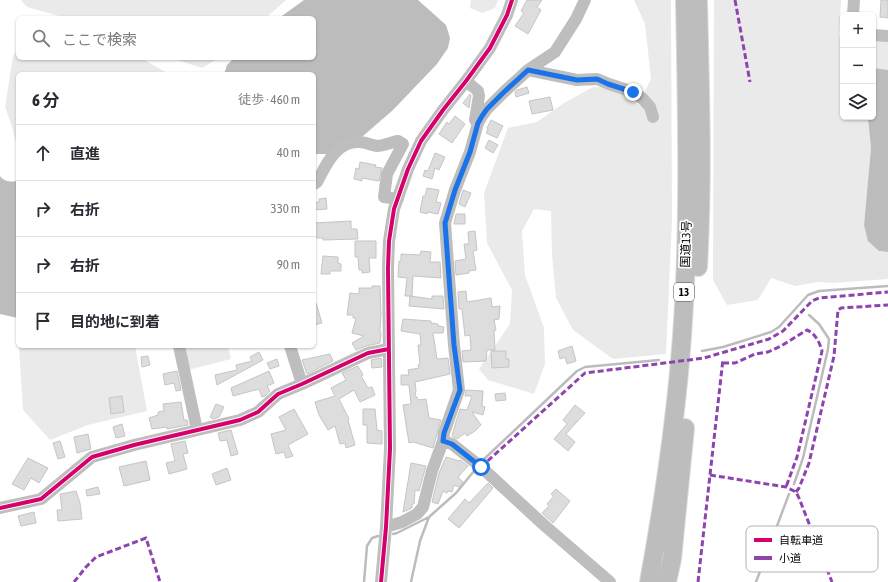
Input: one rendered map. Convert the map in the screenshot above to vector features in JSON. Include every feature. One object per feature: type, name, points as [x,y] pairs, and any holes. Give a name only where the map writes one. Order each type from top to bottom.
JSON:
[{"type":"highway","name":"国道13号","points":[[649,582],[674,423],[682,335],[687,233],[685,0]]},
{"type":"highway","name":"国道13号","points":[[668,582],[672,559],[694,339],[699,238],[700,115],[698,0]]},
{"type":"highway","name":"13","points":[[644,582],[648,562],[657,536]]},
{"type":"street","points":[[381,582],[386,527],[390,449],[388,268],[394,210],[408,169],[421,141],[490,48],[507,15],[512,0]]},
{"type":"street","points":[[386,527],[402,522],[417,514],[423,507],[432,471],[460,390],[453,331],[445,223],[455,190],[470,152],[478,123],[487,109],[528,70],[554,52],[576,19],[585,0]]},
{"type":"street","points":[[853,12],[854,0]]},
{"type":"street","points":[[876,35],[888,36]]},
{"type":"street","points":[[528,70],[577,80],[597,79],[633,92],[643,99],[650,107],[653,117]]},
{"type":"street","points":[[466,81],[478,91],[479,96],[474,120],[478,123]]},
{"type":"street","points":[[316,183],[332,154],[342,147],[352,142],[378,146],[398,141],[403,144],[387,174],[384,198],[398,199]]},
{"type":"street","points":[[179,348],[197,430]]},
{"type":"street","points":[[291,348],[302,384]]},
{"type":"street","points":[[0,508],[41,499],[92,457],[240,420],[258,412],[278,394],[368,353],[389,349]]},
{"type":"street","points":[[443,441],[452,444],[481,467],[544,525],[610,582]]},
{"type":"shaded area","points":[[21,0],[286,0],[268,16],[59,16],[27,7]]},
{"type":"shaded area","points":[[304,0],[418,0],[446,25],[450,38],[448,48],[437,64],[393,110],[363,136],[329,154],[316,154],[316,72],[225,72],[227,65],[232,60],[316,60],[316,16],[282,16]]},
{"type":"shaded area","points":[[471,0],[498,0],[495,8],[482,13],[470,8]]},
{"type":"shaded area","points":[[634,0],[671,0],[672,221],[666,354],[613,359],[573,330],[556,298],[552,255],[551,211],[534,209],[522,231],[525,275],[544,328],[545,364],[534,394],[488,380],[479,369],[510,324],[512,290],[487,243],[484,193],[508,128],[537,122],[564,103],[593,87],[622,88],[638,105],[651,79],[645,24]]},
{"type":"shaded area","points":[[714,0],[841,0],[839,36],[840,120],[869,120],[871,148],[864,225],[879,251],[888,252],[888,279],[833,283],[818,282],[795,286],[771,278],[758,300],[727,305],[713,280]]},
{"type":"shaded area","points":[[876,40],[888,41],[888,70],[876,68]]},
{"type":"shaded area","points":[[16,52],[16,60],[144,60],[166,72],[16,72],[16,143],[5,107],[13,56]]},
{"type":"shaded area","points":[[177,60],[216,60],[202,68]]},
{"type":"shaded area","points":[[876,68],[888,70],[888,252],[879,251],[868,241],[864,225],[871,148],[868,120],[876,120]]},
{"type":"shaded area","points":[[0,176],[6,180],[16,181],[16,318],[0,314]]},
{"type":"shaded area","points":[[19,348],[135,348],[147,411],[88,425],[50,440],[23,410]]},
{"type":"shaded area","points":[[179,348],[228,348],[231,359],[184,371]]},
{"type":"building","points":[[527,0],[542,0],[537,7],[541,10],[528,34],[515,26],[524,13],[521,11]]},
{"type":"building","points":[[881,0],[888,0],[888,18],[880,17]]},
{"type":"building","points":[[527,87],[529,93],[516,97],[515,92],[517,90]]},
{"type":"building","points":[[470,94],[471,96],[469,108],[463,103]]},
{"type":"building","points":[[550,97],[553,110],[532,114],[529,101]]},
{"type":"building","points":[[455,116],[465,124],[452,143],[439,134],[447,122],[449,124]]},
{"type":"building","points":[[491,120],[503,126],[497,138],[486,133]]},
{"type":"building","points":[[489,140],[498,145],[493,153],[485,148]]},
{"type":"building","points":[[435,153],[445,157],[439,170],[435,168],[432,179],[423,176],[425,170],[428,171]]},
{"type":"building","points":[[360,162],[376,165],[375,167],[382,168],[379,181],[362,178],[362,181],[354,179],[356,168],[359,169]]},
{"type":"building","points":[[427,188],[439,190],[436,202],[441,203],[438,214],[427,212],[427,214],[420,212],[423,196],[425,196]]},
{"type":"building","points":[[463,190],[471,193],[465,207],[459,204]]},
{"type":"building","points":[[326,198],[327,209],[316,210],[316,203],[319,202],[319,199]]},
{"type":"building","points":[[456,214],[465,214],[465,224],[454,224]]},
{"type":"building","points":[[351,221],[351,229],[357,229],[358,239],[323,240],[323,238],[316,238],[316,223]]},
{"type":"building","points":[[475,231],[477,250],[473,251],[476,270],[469,271],[469,273],[456,275],[455,261],[466,259],[464,244],[469,244],[468,232]]},
{"type":"building","points":[[355,241],[376,241],[376,258],[369,258],[370,272],[362,273],[362,270],[359,270],[358,257],[355,257]]},
{"type":"building","points":[[421,251],[431,252],[430,262],[440,262],[441,278],[413,276],[412,296],[405,296],[407,278],[398,277],[401,254],[420,255]]},
{"type":"building","points":[[323,256],[338,257],[338,263],[341,264],[341,271],[330,271],[330,274],[321,274]]},
{"type":"building","points":[[372,286],[380,286],[380,343],[356,350],[352,343],[364,336],[352,333],[356,318],[353,318],[353,315],[347,315],[350,293],[359,294],[359,288],[372,288]]},
{"type":"building","points":[[466,291],[467,302],[491,298],[492,307],[500,306],[499,319],[494,320],[496,330],[494,331],[495,350],[487,350],[486,361],[463,362],[462,351],[471,350],[470,335],[465,336],[462,309],[459,309],[458,292]]},
{"type":"building","points":[[410,296],[432,299],[432,296],[443,296],[444,309],[409,306]]},
{"type":"building","points":[[316,303],[322,323],[316,324]]},
{"type":"building","points":[[403,319],[431,321],[431,323],[444,327],[443,333],[433,333],[437,359],[448,358],[450,374],[415,382],[415,396],[418,400],[426,399],[429,418],[441,420],[433,448],[413,442],[409,443],[403,405],[411,404],[409,385],[401,385],[401,375],[409,375],[408,370],[419,368],[418,345],[421,345],[420,334],[401,331]]},
{"type":"building","points":[[572,346],[576,361],[567,364],[565,357],[560,359],[558,351]]},
{"type":"building","points":[[491,351],[506,351],[506,359],[509,359],[509,367],[492,368]]},
{"type":"building","points":[[259,352],[263,360],[217,385],[215,375],[237,370],[236,365],[252,361],[250,357]]},
{"type":"building","points":[[330,354],[333,361],[307,374],[302,360]]},
{"type":"building","points":[[148,356],[150,365],[142,367],[141,357]]},
{"type":"building","points":[[381,358],[382,367],[372,368],[371,360]]},
{"type":"building","points":[[277,359],[279,366],[270,369],[267,363]]},
{"type":"building","points":[[358,366],[363,375],[361,376],[368,388],[372,387],[375,395],[360,402],[354,390],[339,399],[349,419],[355,445],[346,448],[345,443],[340,444],[335,426],[328,430],[319,415],[315,402],[335,396],[331,388],[346,380],[342,373]]},
{"type":"building","points":[[177,371],[181,390],[176,391],[174,383],[165,385],[163,374]]},
{"type":"building","points":[[269,371],[274,383],[267,386],[270,391],[265,396],[262,397],[259,389],[233,396],[231,388]]},
{"type":"building","points":[[466,390],[483,391],[482,406],[485,407],[483,415],[472,412],[481,425],[467,436],[465,433],[457,439],[452,436],[460,409],[467,410],[472,396],[465,396]]},
{"type":"building","points":[[505,393],[506,400],[496,401],[495,394]]},
{"type":"building","points":[[122,396],[124,412],[111,414],[109,398]]},
{"type":"building","points":[[181,402],[184,420],[187,420],[188,425],[167,429],[167,427],[152,429],[149,418],[158,415],[158,412],[164,411],[163,404]]},
{"type":"building","points":[[216,404],[224,407],[219,417],[213,419],[210,417]]},
{"type":"building","points":[[575,405],[585,413],[566,434],[575,442],[568,451],[554,439],[567,424],[563,420]]},
{"type":"building","points":[[294,409],[308,434],[288,445],[293,456],[286,458],[284,452],[276,454],[271,434],[286,430],[279,417]]},
{"type":"building","points":[[363,409],[375,409],[377,430],[382,431],[382,444],[367,443],[367,425],[363,425]]},
{"type":"building","points":[[122,424],[125,436],[116,438],[113,427]]},
{"type":"building","points":[[231,430],[238,454],[231,456],[227,440],[220,441],[218,433]]},
{"type":"building","points":[[88,434],[91,449],[77,453],[74,437]]},
{"type":"building","points":[[60,441],[65,457],[58,459],[53,443]]},
{"type":"building","points":[[185,441],[188,453],[183,454],[187,469],[169,474],[166,463],[175,461],[171,444]]},
{"type":"building","points":[[446,457],[460,460],[468,466],[458,477],[463,482],[459,487],[454,485],[452,492],[448,491],[447,493],[443,491],[438,504],[432,502],[439,473]]},
{"type":"building","points":[[28,458],[48,468],[39,483],[31,478],[24,490],[12,484]]},
{"type":"building","points":[[146,461],[150,480],[124,486],[119,467]]},
{"type":"building","points":[[411,463],[426,466],[419,491],[415,490],[414,504],[412,504],[412,508],[403,512]]},
{"type":"building","points":[[227,468],[231,480],[216,485],[212,474]]},
{"type":"building","points":[[488,483],[493,488],[459,528],[448,519],[465,499],[469,503]]},
{"type":"building","points":[[98,487],[100,494],[87,496],[86,490]]},
{"type":"building","points":[[556,489],[570,501],[553,523],[542,513],[549,506],[547,504],[554,496],[551,494]]},
{"type":"building","points":[[76,491],[80,503],[82,519],[58,521],[57,510],[62,510],[60,494]]},
{"type":"building","points":[[34,512],[36,523],[21,526],[18,516]]},
{"type":"waterway","points":[[702,351],[723,347],[771,332],[779,327],[808,295],[819,291],[888,286]]},
{"type":"waterway","points":[[794,484],[803,458],[829,339],[819,324],[809,315]]},
{"type":"waterway","points":[[481,462],[577,371],[585,367],[659,360]]},
{"type":"waterway","points":[[393,534],[429,517],[456,493],[474,471]]},
{"type":"waterway","points":[[777,526],[789,494]]},
{"type":"waterway","points":[[411,582],[420,541],[429,517]]},
{"type":"waterway","points":[[364,582],[367,546],[372,538],[378,536]]},
{"type":"waterway","points":[[756,582],[760,572]]},
{"type":"marked path","points":[[735,0],[750,82]]},
{"type":"marked path","points":[[481,467],[585,373],[704,358],[769,339],[783,331],[812,301],[819,298],[888,292]]},
{"type":"marked path","points":[[796,492],[809,463],[834,356],[838,310],[841,308],[888,305]]},
{"type":"marked path","points":[[723,363],[735,363],[755,354],[768,352],[807,330],[815,336],[822,351],[797,457],[786,487]]},
{"type":"marked path","points":[[698,582],[723,359]]},
{"type":"marked path","points":[[710,475],[786,487],[796,492],[810,526]]},
{"type":"marked path","points":[[74,582],[96,557],[146,538],[160,582]]},
{"type":"marked path","points":[[828,572],[832,582]]},
{"type":"cycle path","points":[[381,582],[386,527],[390,449],[388,268],[389,241],[394,209],[408,169],[421,141],[490,48],[507,15],[512,0]]},
{"type":"cycle path","points":[[0,508],[41,499],[92,457],[134,445],[240,420],[258,412],[278,394],[368,353],[389,349]]},
{"type":"route","points":[[481,467],[452,444],[443,441],[444,433],[460,390],[454,345],[445,223],[455,190],[470,152],[478,123],[487,109],[528,70],[577,80],[597,79],[633,92]]}]
